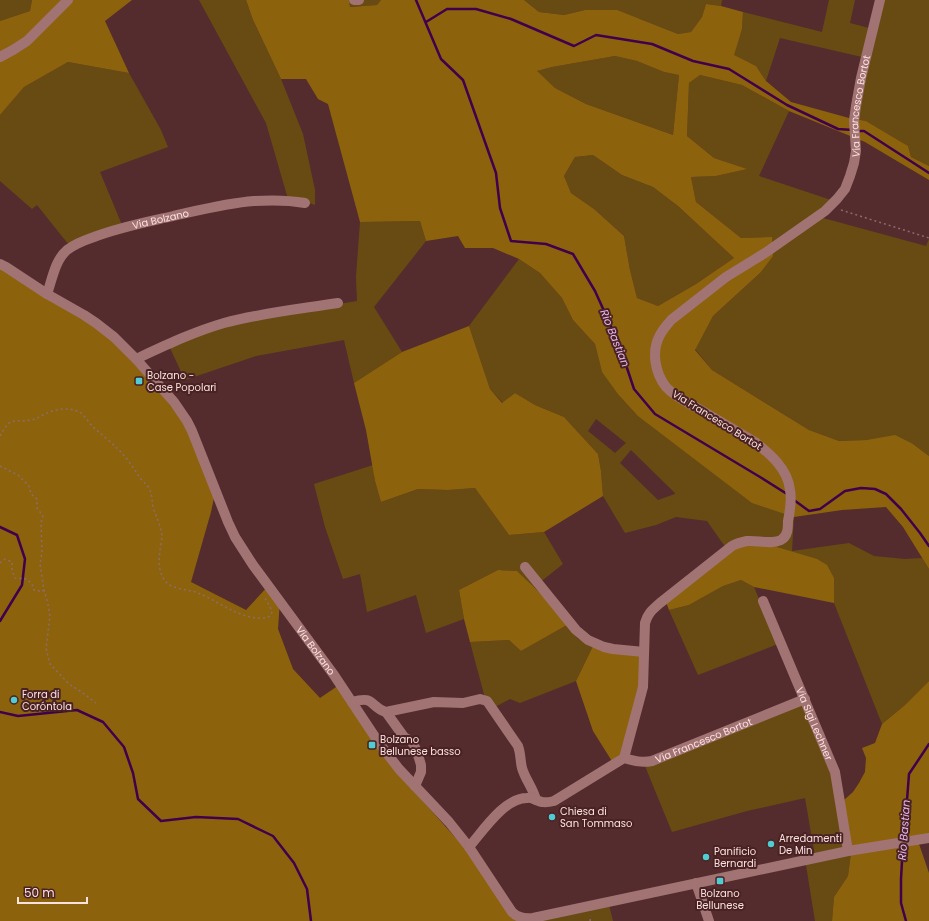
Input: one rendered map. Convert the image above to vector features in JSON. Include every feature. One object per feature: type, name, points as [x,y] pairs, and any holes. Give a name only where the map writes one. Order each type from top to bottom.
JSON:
[{"type":"street","points":[[0,57],[28,41],[68,0]]},
{"type":"street","points":[[354,0],[359,0]]},
{"type":"street","name":"Via Francesco Bortot","points":[[805,699],[652,761],[639,762],[624,758],[643,687],[645,623],[647,616],[652,610],[739,542],[772,542],[784,538],[787,532],[790,506],[791,492],[789,483],[785,474],[766,450],[677,396],[666,386],[661,379],[655,362],[656,345],[659,336],[671,320],[726,277],[765,253],[813,220],[845,189],[854,163],[856,151],[854,120],[861,78],[880,0]]},
{"type":"street","name":"Via Bolzano","points":[[47,294],[58,263],[66,251],[96,236],[128,226],[230,204],[274,200],[305,203]]},
{"type":"street","name":"Via Bolzano","points":[[0,264],[6,266],[47,294],[96,323],[136,359],[174,402],[187,421],[198,444],[235,537],[253,565],[334,675],[379,743],[399,769],[469,847],[512,912],[525,920]]},
{"type":"street","points":[[136,359],[177,340],[223,324],[254,317],[338,303]]},
{"type":"street","points":[[525,567],[576,630],[588,640],[613,649],[644,652]]},
{"type":"street","name":"Via Sigi Lechner","points":[[763,601],[835,772],[848,851]]},
{"type":"street","points":[[386,712],[434,702],[468,703],[480,699],[487,701],[520,750],[522,770],[535,794],[536,800]]},
{"type":"street","points":[[352,702],[361,700],[372,701],[380,709],[386,712],[404,737],[414,745],[419,758],[421,772],[415,786]]},
{"type":"street","points":[[469,847],[498,814],[512,802],[523,798],[531,798],[547,803],[554,801],[624,758]]},
{"type":"street","points":[[525,920],[848,851],[929,838]]},
{"type":"street","points":[[696,883],[709,921]]},
{"type":"path","points":[[829,206],[929,238]]},
{"type":"path","points":[[0,436],[9,423],[14,421],[33,420],[61,409],[81,413],[121,452],[149,487],[162,536],[159,554],[161,573],[170,586],[199,593],[239,614],[257,618],[267,618],[271,614],[272,611],[265,596],[266,592],[270,589]]},
{"type":"path","points":[[0,466],[18,474],[28,486],[31,494],[37,499],[37,508],[42,516],[42,552],[40,564],[50,616],[46,648],[50,664],[69,684],[83,692],[96,703]]},
{"type":"path","points":[[0,564],[5,559],[12,562],[12,570],[15,578],[27,579],[32,584],[34,590],[39,590],[41,592],[44,590]]},
{"type":"shaded area","points":[[0,0],[32,0],[30,11],[0,21]]},
{"type":"shaded area","points":[[32,0],[132,0],[105,21],[129,73],[68,62],[24,87],[0,115],[0,21],[30,11]]},
{"type":"shaded area","points":[[199,0],[246,0],[253,20],[281,79],[303,134],[315,190],[315,205],[288,199],[266,123]]},
{"type":"shaded area","points":[[246,0],[349,0],[350,7],[377,5],[381,0],[524,0],[539,12],[564,15],[585,10],[617,10],[678,34],[691,32],[702,17],[706,4],[721,6],[743,12],[742,29],[734,55],[756,66],[766,81],[791,102],[849,118],[866,121],[908,146],[911,157],[929,166],[929,180],[865,142],[789,111],[742,85],[700,75],[689,83],[687,136],[714,158],[747,169],[716,176],[691,177],[696,202],[741,238],[772,237],[773,256],[760,273],[713,316],[695,350],[712,370],[809,430],[839,441],[867,440],[895,435],[913,444],[929,456],[929,569],[903,527],[886,507],[842,510],[794,517],[752,503],[638,416],[618,394],[602,372],[595,344],[573,320],[562,298],[540,273],[519,259],[493,248],[465,248],[458,236],[426,241],[420,221],[360,222],[328,104],[318,99],[306,79],[281,79],[253,20]],"holes":[[[615,56],[637,61],[664,72],[679,75],[673,135],[586,104],[555,88],[537,71]],[[593,155],[622,175],[653,187],[678,206],[734,258],[696,284],[658,306],[637,298],[624,236],[594,209],[571,193],[564,176],[575,157]]]},
{"type":"shaded area","points":[[349,0],[381,0],[377,5],[350,7]]},
{"type":"shaded area","points":[[524,0],[722,0],[721,6],[706,4],[702,17],[691,32],[678,34],[640,19],[585,10],[564,15],[539,12]]},
{"type":"shaded area","points":[[829,0],[855,0],[850,23],[869,28],[876,0],[929,0],[929,166],[911,157],[908,146],[866,121],[849,118],[862,57],[780,38],[766,81],[756,66],[733,55],[742,29],[743,12],[822,32]]},
{"type":"shaded area","points":[[615,56],[637,61],[664,72],[679,75],[673,135],[586,104],[555,88],[536,71]]},
{"type":"shaded area","points":[[68,62],[129,73],[161,130],[168,147],[100,172],[122,225],[69,245],[37,205],[32,209],[0,181],[0,115],[24,87]]},
{"type":"shaded area","points":[[700,75],[742,85],[789,111],[759,176],[831,200],[823,218],[926,246],[929,239],[929,456],[913,444],[867,440],[839,441],[809,430],[712,370],[695,349],[713,316],[760,273],[772,237],[741,238],[696,202],[691,177],[716,176],[746,169],[714,158],[687,136],[689,83]]},
{"type":"shaded area","points":[[593,155],[622,175],[653,187],[678,206],[734,258],[696,284],[658,306],[637,298],[624,236],[594,209],[571,193],[564,176],[575,157]]},
{"type":"shaded area","points":[[420,221],[426,241],[374,307],[402,352],[354,383],[344,340],[256,356],[185,380],[169,346],[198,333],[272,315],[357,301],[356,277],[360,222]]},
{"type":"shaded area","points":[[519,259],[540,273],[562,298],[573,320],[595,344],[602,372],[794,517],[792,551],[849,543],[874,556],[905,559],[922,558],[929,569],[929,681],[905,705],[882,724],[834,603],[834,578],[726,548],[707,521],[676,517],[656,525],[625,533],[603,496],[598,454],[564,417],[535,405],[515,393],[503,403],[490,389],[469,326]],"holes":[[[596,419],[626,443],[615,453],[588,431]],[[631,450],[675,493],[675,494],[658,500],[620,463]]]},
{"type":"shaded area","points":[[0,268],[76,314],[110,338],[161,393],[185,424],[215,493],[191,582],[246,610],[269,585],[280,600],[278,629],[293,669],[320,698],[339,685],[413,790],[468,852],[517,921],[0,921]]},
{"type":"shaded area","points":[[469,326],[490,389],[502,403],[515,393],[535,405],[564,417],[598,454],[603,496],[544,532],[509,535],[475,488],[448,490],[418,489],[381,502],[375,481],[366,430],[354,383],[402,352]]},
{"type":"shaded area","points":[[373,465],[375,481],[381,502],[418,489],[448,490],[475,488],[509,535],[544,532],[563,564],[534,587],[517,571],[498,570],[459,590],[464,619],[426,633],[416,595],[367,612],[360,574],[343,579],[325,527],[314,484]]},
{"type":"shaded area","points":[[750,539],[817,559],[827,565],[834,578],[834,603],[754,587],[741,580],[723,586],[689,605],[669,610],[664,597]]},
{"type":"shaded area","points":[[498,570],[517,571],[556,610],[567,625],[521,651],[509,640],[470,642],[459,590]]},
{"type":"shaded area","points":[[741,580],[754,587],[778,644],[698,675],[669,610],[689,605],[723,586]]},
{"type":"shaded area","points":[[567,625],[578,639],[595,642],[576,681],[520,703],[510,699],[493,708],[485,698],[470,642],[509,640],[521,651]]},
{"type":"shaded area","points":[[595,642],[644,650],[631,741],[615,766],[593,731],[576,681]]},
{"type":"shaded area","points":[[929,681],[929,841],[919,844],[929,873],[929,921],[832,921],[834,897],[848,876],[851,853],[844,800],[853,792],[865,772],[866,758],[862,748],[875,743],[882,724],[905,705]]},
{"type":"shaded area","points":[[806,697],[836,770],[851,853],[848,876],[834,897],[832,921],[815,921],[805,859],[815,856],[805,798],[747,811],[672,832],[645,766]]},
{"type":"shaded area","points":[[608,901],[613,921],[517,921]]},
{"type":"waterway","name":"Rio Bastian","points":[[416,0],[441,59],[463,80],[496,173],[500,208],[511,241],[546,244],[573,254],[595,291],[619,344],[634,389],[655,414],[787,494]]},
{"type":"waterway","points":[[426,22],[447,9],[476,9],[511,19],[574,46],[596,35],[652,44],[693,61],[729,69],[787,105],[838,129],[853,130]]},
{"type":"waterway","points":[[858,131],[864,131],[929,173]]},
{"type":"waterway","name":"Rio Bastian","points":[[794,500],[809,511],[820,509],[845,491],[861,488],[875,489],[886,494],[901,509],[929,546]]},
{"type":"waterway","points":[[0,527],[17,535],[25,559],[22,585],[0,621]]},
{"type":"waterway","points":[[0,712],[18,716],[77,710],[103,722],[124,747],[133,773],[138,799],[161,821],[196,817],[238,819],[273,836],[294,863],[307,889],[311,921]]},
{"type":"waterway","name":"Rio Bastian","points":[[904,839],[909,774],[929,744]]},
{"type":"waterway","name":"Rio Bastian","points":[[903,844],[901,903],[906,921]]},
{"type":"place","name":"Bolzano - Case Popolari","points":[[139,381]]},
{"type":"place","name":"Forra di Coróntola","points":[[14,700]]},
{"type":"place","name":"Bolzano Bellunese basso","points":[[372,745]]},
{"type":"place","name":"Chiesa di San Tommaso","points":[[552,817]]},
{"type":"place","name":"Arredamenti De Min","points":[[771,844]]},
{"type":"place","name":"Panificio Bernardi","points":[[706,857]]},
{"type":"place","name":"Bolzano Bellunese","points":[[720,881]]}]
